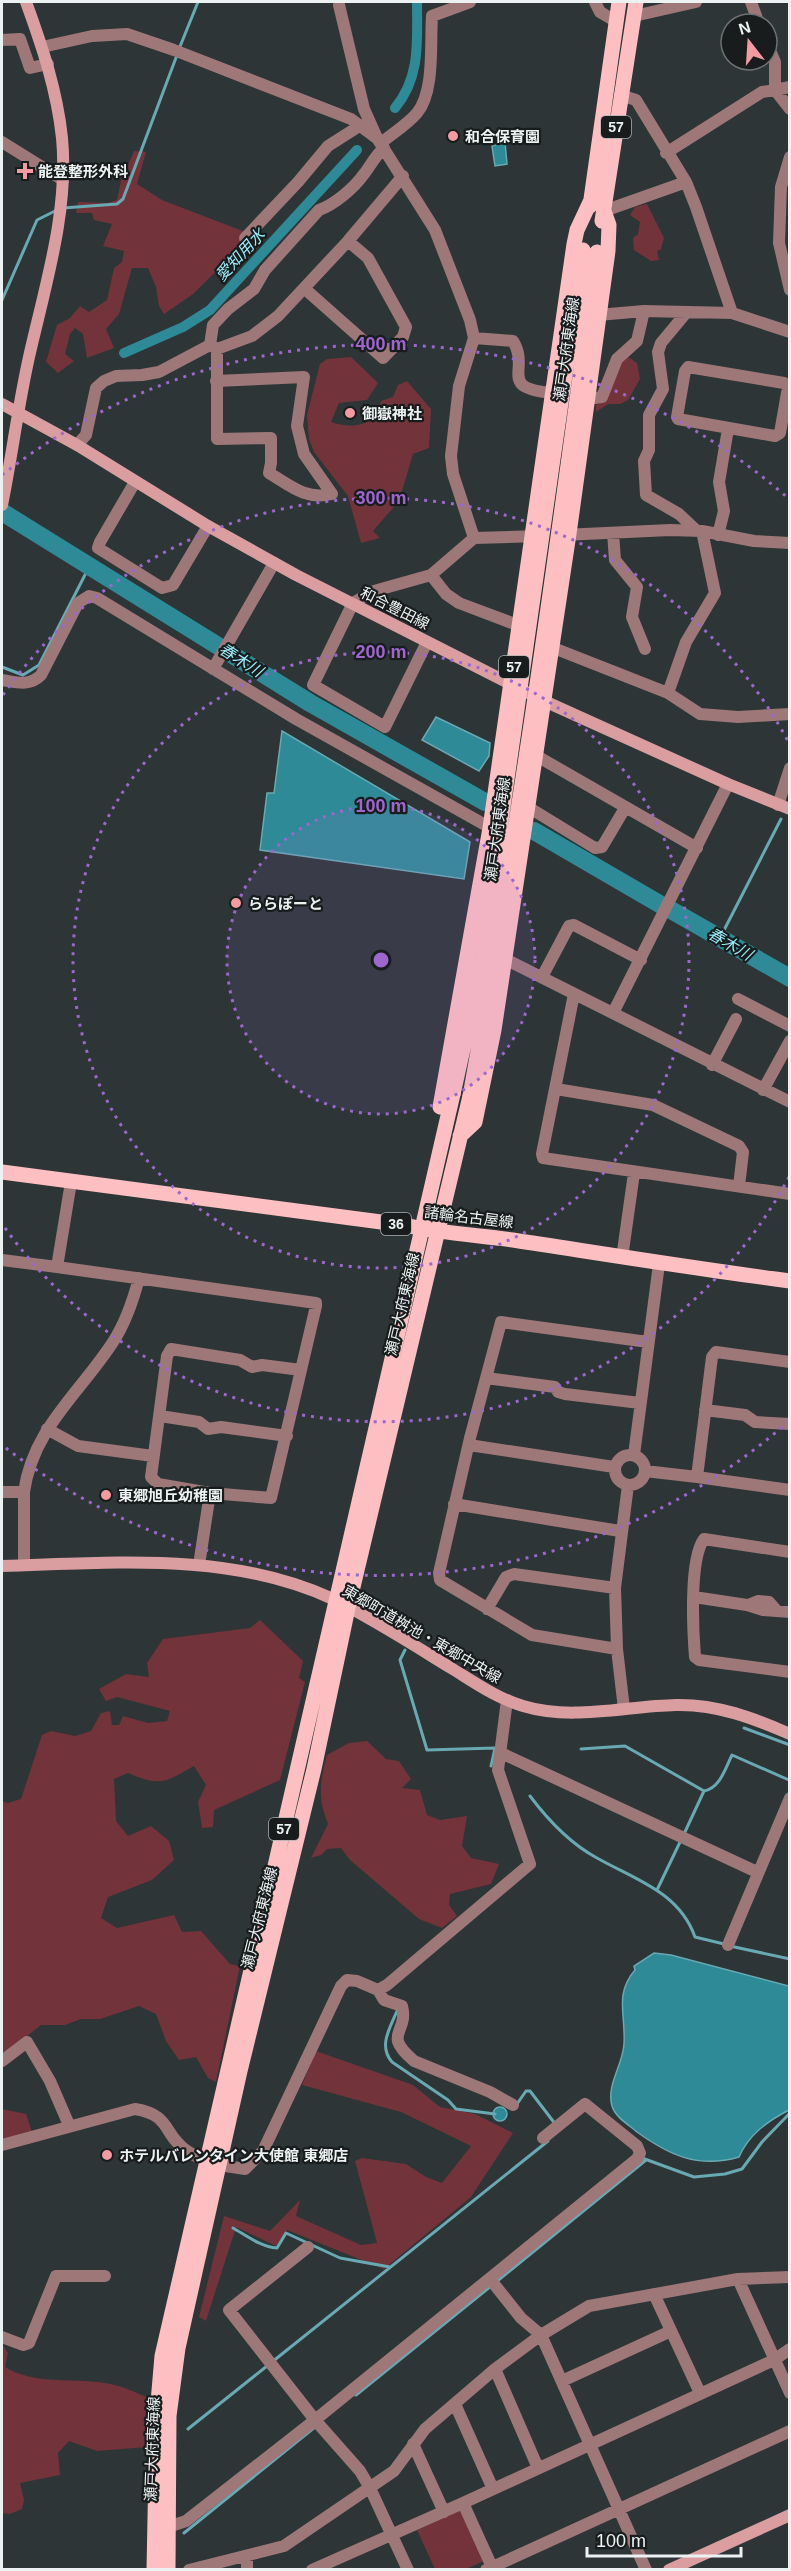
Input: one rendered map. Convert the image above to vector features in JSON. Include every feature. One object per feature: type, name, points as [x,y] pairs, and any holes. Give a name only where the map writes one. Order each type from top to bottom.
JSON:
[{"type":"main road","name":"瀬戸大府東海線","points":[[168,2570],[169,2416],[178,2348],[212,2163],[316,1692],[423,1298],[470,1096],[494,964],[514,838],[590,251],[592,198],[620,2]]},
{"type":"main road","name":"瀬戸大府東海線","points":[[341,1604],[421,1229],[471,1013],[590,251],[604,211],[635,9]]},
{"type":"main road","name":"57","points":[[442,1137],[439,1117],[490,828],[577,230],[592,198]]},
{"type":"main road","name":"57","points":[[460,1137],[475,1122],[494,1030],[608,251],[609,225],[604,211]]},
{"type":"main road","name":"諸輪名古屋線","points":[[2,1172],[159,1191],[437,1233],[510,1240],[659,1264],[789,1281]]},
{"type":"main road","name":"瀬戸大府東海線","points":[[154,2570],[157,2414],[162,2356],[212,2163]]},
{"type":"street","points":[[2,501],[58,221],[63,180],[58,110],[48,64],[26,2]]},
{"type":"street","points":[[216,381],[304,377],[297,419],[304,454],[332,494],[308,496],[269,473],[271,438],[217,439],[213,325],[254,289],[265,270],[319,210],[328,207],[363,176],[381,143],[413,117],[424,102],[428,90],[432,16],[470,2]]},
{"type":"street","points":[[595,2],[600,12],[617,22]]},
{"type":"street","points":[[635,9],[696,2]]},
{"type":"street","points":[[339,5],[364,109],[381,143],[435,230],[470,320],[474,338],[459,386],[451,456],[453,474],[474,538]]},
{"type":"street","points":[[42,47],[92,36],[127,34],[351,119],[381,143]]},
{"type":"street","points":[[2,40],[20,39],[30,68],[48,64]]},
{"type":"street","points":[[775,72],[776,90],[789,109]]},
{"type":"street","points":[[666,153],[762,92],[789,87]]},
{"type":"street","points":[[620,95],[636,100],[666,153],[686,182],[711,247],[732,313]]},
{"type":"street","points":[[245,238],[298,182],[328,146],[361,125]]},
{"type":"street","points":[[2,142],[63,180]]},
{"type":"street","points":[[789,157],[781,187],[779,243],[789,290]]},
{"type":"street","points":[[76,445],[86,435],[96,388],[104,381],[116,376],[159,372],[213,347],[252,336],[278,316],[305,289],[403,176]]},
{"type":"street","points":[[604,211],[686,182]]},
{"type":"street","points":[[305,289],[383,358],[403,337],[406,327],[368,258],[348,241]]},
{"type":"street","points":[[598,315],[644,311],[732,313],[789,332]]},
{"type":"street","points":[[586,399],[602,397],[617,359],[637,341],[644,311]]},
{"type":"street","points":[[668,693],[686,642],[715,593],[699,531],[679,514],[646,495],[643,479],[644,461],[649,450],[649,415],[663,389],[658,351],[661,343],[686,313]]},
{"type":"street","points":[[474,338],[513,341],[518,349],[518,378],[524,387],[534,391],[553,393]]},
{"type":"street","points":[[688,367],[788,385],[780,433],[775,436],[728,429],[677,417],[685,371],[688,367]]},
{"type":"street","name":"和合豊田線","points":[[2,404],[76,445],[208,526],[274,563],[427,642],[542,700],[784,807]]},
{"type":"street","points":[[718,535],[724,511],[719,482],[728,429]]},
{"type":"street","points":[[135,482],[99,542],[98,548],[162,588],[173,585],[208,526]]},
{"type":"street","points":[[427,642],[385,727],[313,685],[353,603],[374,591],[431,575],[474,538],[670,530],[699,531],[754,541],[789,543]]},
{"type":"street","points":[[613,533],[615,560],[637,587],[632,617],[645,649]]},
{"type":"street","points":[[215,665],[274,563]]},
{"type":"street","points":[[431,575],[446,594],[459,603],[520,626]]},
{"type":"street","points":[[2,680],[22,683],[36,680],[41,675],[78,603],[89,596],[97,598],[215,665],[296,719],[521,846]]},
{"type":"street","points":[[550,647],[668,693],[700,714],[738,717],[789,714]]},
{"type":"street","points":[[535,755],[697,848]]},
{"type":"street","points":[[784,807],[789,768]]},
{"type":"street","points":[[613,1013],[728,784]]},
{"type":"street","points":[[528,807],[595,848],[602,847],[625,808]]},
{"type":"street","points":[[542,977],[569,926],[574,925],[640,960]]},
{"type":"street","points":[[471,942],[789,1102]]},
{"type":"street","points":[[574,993],[543,1158],[789,1194]]},
{"type":"street","points":[[738,999],[789,1026]]},
{"type":"street","points":[[712,1065],[736,1019]]},
{"type":"street","points":[[763,1090],[789,1041]]},
{"type":"street","points":[[556,1089],[653,1105],[739,1146],[743,1152],[739,1186]]},
{"type":"street","points":[[622,1258],[634,1173]]},
{"type":"street","points":[[57,1267],[71,1182]]},
{"type":"street","points":[[2,1260],[314,1302],[316,1306],[287,1436],[271,1498],[210,1493],[153,1483],[151,1478],[153,1456],[167,1356],[171,1349],[240,1360],[252,1366],[262,1365],[301,1370]]},
{"type":"street","points":[[634,1455],[659,1264]]},
{"type":"street","points":[[24,1565],[24,1492],[32,1456],[47,1429],[114,1341],[128,1316],[139,1278]]},
{"type":"street","points":[[617,1649],[532,1635],[440,1580],[439,1577],[454,1504],[499,1325],[506,1321],[648,1342]]},
{"type":"street","points":[[697,1477],[712,1357],[716,1352],[789,1362]]},
{"type":"street","points":[[486,1378],[555,1387],[558,1392],[640,1403]]},
{"type":"street","points":[[705,1410],[745,1415],[755,1422],[789,1424]]},
{"type":"street","points":[[160,1416],[199,1422],[208,1429],[221,1427],[287,1436]]},
{"type":"street","points":[[47,1429],[78,1446],[153,1456]]},
{"type":"street","points":[[469,1445],[614,1467]]},
{"type":"street","points":[[634,1455],[642,1461],[645,1471],[637,1483],[628,1485],[616,1477],[614,1467],[619,1458],[634,1455]]},
{"type":"street","points":[[645,1471],[789,1490]]},
{"type":"street","points":[[624,1709],[617,1649],[615,1588],[628,1485]]},
{"type":"street","points":[[2,1492],[24,1492]]},
{"type":"street","points":[[199,1565],[210,1493]]},
{"type":"street","points":[[454,1504],[621,1531]]},
{"type":"street","points":[[789,1552],[704,1539],[700,1544],[697,1565],[693,1630],[695,1657],[699,1660],[789,1672]]},
{"type":"street","name":"東郷町道桝池・東郷中央線","points":[[2,1566],[102,1563],[199,1565],[235,1569],[267,1576],[341,1604],[507,1701],[537,1709],[570,1713],[677,1705],[715,1708],[753,1718],[789,1734]]},
{"type":"street","points":[[487,1609],[506,1577],[514,1574],[615,1588]]},
{"type":"street","points":[[694,1597],[748,1605],[757,1610],[789,1612]]},
{"type":"street","points":[[378,1990],[530,1864],[498,1770],[507,1701]]},
{"type":"street","points":[[501,1753],[757,1872]]},
{"type":"street","points":[[728,1945],[789,1798]]},
{"type":"street","points":[[2,2145],[135,2109],[151,2112],[162,2120],[186,2150],[212,2163],[245,2169],[263,2151],[341,1986],[347,1980],[357,1981],[378,1990],[384,2000],[402,2006],[404,2014],[397,2038],[398,2046],[414,2061],[490,2092],[513,2105]]},
{"type":"street","points":[[2,2061],[27,2042],[50,2081],[69,2125]]},
{"type":"street","points":[[168,2527],[186,2521],[315,2420],[637,2159],[640,2153],[637,2146],[585,2104],[543,2138]]},
{"type":"street","points":[[308,2247],[229,2310],[315,2420],[360,2471],[408,2570]]},
{"type":"street","points":[[2,2337],[23,2345],[29,2343],[56,2276],[105,2276]]},
{"type":"street","points":[[189,2570],[225,2559],[247,2556],[284,2546],[394,2471],[425,2429],[495,2368],[541,2335],[589,2306],[738,2278],[789,2277]]},
{"type":"street","points":[[738,2278],[789,2393]]},
{"type":"street","points":[[490,2279],[521,2318],[541,2335],[646,2570]]},
{"type":"street","points":[[654,2294],[700,2393]]},
{"type":"street","points":[[562,2381],[671,2331]]},
{"type":"street","points":[[312,2570],[463,2504],[774,2360],[789,2349]]},
{"type":"street","points":[[495,2368],[538,2468]]},
{"type":"street","points":[[455,2404],[493,2489]]},
{"type":"street","points":[[463,2504],[489,2568],[789,2432]]},
{"type":"street","points":[[412,2444],[444,2512]]},
{"type":"street","points":[[669,2570],[789,2515]]},
{"type":"street","points":[[247,2556],[247,2570]]},
{"type":"shaded area","points":[[134,151],[146,152],[137,184],[162,200],[253,235],[193,294],[164,314],[159,306],[156,287],[148,268],[132,268],[119,314],[106,329],[114,348],[87,358],[83,334],[75,328],[70,334],[65,354],[74,361],[58,373],[46,362],[57,325],[70,318],[80,306],[89,312],[107,300],[114,268],[122,262],[124,251],[103,246],[112,224],[94,220],[92,213],[76,213],[78,202],[107,203],[117,200],[121,181]]},
{"type":"shaded area","points":[[647,204],[664,238],[661,249],[657,251],[659,260],[651,261],[634,250],[633,238],[638,234],[640,222],[630,215],[635,207]]},
{"type":"shaded area","points":[[625,355],[637,363],[640,379],[628,400],[620,404],[608,404],[596,412],[596,405],[600,403]]},
{"type":"shaded area","points":[[351,357],[378,383],[367,400],[339,403],[331,422],[355,425],[369,421],[379,410],[381,401],[393,397],[398,385],[407,381],[431,409],[429,448],[413,454],[399,501],[373,531],[380,538],[361,543],[348,496],[314,452],[309,439],[307,415],[320,364],[327,359]]},
{"type":"shaded area","points":[[260,1620],[303,1661],[299,1678],[305,1682],[280,1780],[214,1810],[213,1827],[202,1828],[198,1802],[206,1785],[194,1766],[162,1781],[148,1780],[128,1773],[114,1779],[116,1821],[128,1836],[151,1826],[169,1841],[174,1860],[152,1880],[108,1897],[101,1918],[117,1928],[174,1915],[182,1932],[201,1931],[230,1964],[240,1966],[216,2082],[208,2078],[196,2057],[179,2060],[166,2041],[156,2014],[139,2006],[100,2019],[81,2019],[65,2025],[41,2025],[2,2056],[2,1801],[8,1803],[21,1799],[42,1735],[51,1731],[75,1736],[91,1731],[101,1713],[110,1711],[112,1725],[119,1725],[123,1716],[148,1723],[167,1721],[170,1711],[117,1697],[106,1701],[99,1689],[126,1674],[149,1677],[147,1663],[163,1639],[250,1628]]},
{"type":"shaded area","points":[[367,1741],[386,1759],[399,1761],[411,1779],[402,1788],[420,1790],[427,1815],[440,1820],[467,1816],[462,1846],[471,1858],[499,1864],[491,1884],[450,1894],[449,1905],[457,1916],[442,1928],[419,1919],[350,1860],[341,1848],[327,1849],[321,1855],[311,1858],[328,1824],[321,1797],[327,1755],[349,1743]]},
{"type":"shaded area","points":[[316,2051],[413,2085],[440,2107],[475,2114],[513,2133],[471,2197],[384,2269],[287,2230],[276,2246],[236,2227],[206,2321],[199,2317],[224,2216],[270,2231],[300,2200],[296,2216],[361,2245],[377,2243],[355,2161],[362,2158],[406,2164],[426,2177],[442,2183],[471,2146],[401,2112],[302,2085]]},
{"type":"shaded area","points":[[2,2109],[26,2114],[32,2132],[2,2141]]},
{"type":"shaded area","points":[[2,2344],[8,2353],[5,2367],[17,2373],[43,2379],[110,2384],[150,2398],[147,2447],[97,2451],[69,2441],[58,2453],[60,2475],[20,2483],[24,2500],[22,2509],[10,2514],[2,2513]]},
{"type":"shaded area","points":[[461,2510],[484,2561],[466,2569],[435,2569],[417,2530]]},
{"type":"water","points":[[505,142],[507,164],[495,166],[492,146]]},
{"type":"water","points":[[436,717],[490,743],[489,756],[479,771],[422,740]]},
{"type":"water","points":[[282,731],[470,842],[464,879],[260,850],[267,793],[274,793]]},
{"type":"water","points":[[654,1953],[671,1955],[789,1986],[789,2110],[760,2129],[748,2142],[739,2157],[710,2161],[685,2158],[637,2132],[619,2117],[612,2106],[611,2090],[624,2044],[622,2006],[625,1988],[635,1970],[634,1966]]},
{"type":"water","points":[[500,2107],[505,2109],[507,2114],[505,2119],[500,2121],[495,2119],[493,2114],[495,2109]]},
{"type":"waterway","points":[[179,49],[198,2]]},
{"type":"waterway","name":"愛知用水","points":[[395,108],[409,84],[416,58],[417,2]]},
{"type":"waterway","points":[[63,208],[117,204],[123,199],[177,55]]},
{"type":"waterway","name":"愛知用水","points":[[124,353],[183,327],[210,310],[357,150]]},
{"type":"waterway","points":[[2,300],[37,220],[57,210]]},
{"type":"waterway","name":"春木川","points":[[2,512],[310,703],[485,802]]},
{"type":"waterway","points":[[2,667],[23,675],[39,665],[89,567]]},
{"type":"waterway","points":[[720,938],[781,819]]},
{"type":"waterway","name":"春木川","points":[[534,831],[663,906]]},
{"type":"waterway","name":"春木川","points":[[671,910],[790,978]]},
{"type":"waterway","points":[[405,1650],[400,1660],[427,1750],[495,1748],[491,1766]]},
{"type":"waterway","points":[[744,1728],[790,1745]]},
{"type":"waterway","points":[[581,1749],[625,1746],[704,1791],[718,1782],[732,1755],[789,1780]]},
{"type":"waterway","points":[[684,1834],[704,1791]]},
{"type":"waterway","points":[[530,1796],[544,1814],[578,1846],[667,1898],[688,1922],[695,1937],[724,1944]]},
{"type":"waterway","points":[[657,1890],[681,1840]]},
{"type":"waterway","points":[[730,1946],[790,1959]]},
{"type":"waterway","points":[[397,2011],[386,2043],[386,2050],[392,2062],[448,2100],[456,2109],[495,2114]]},
{"type":"waterway","points":[[517,2104],[526,2091],[530,2091],[556,2125]]},
{"type":"waterway","points":[[642,2158],[694,2177],[725,2174],[742,2169],[762,2142],[790,2113]]},
{"type":"waterway","points":[[272,2362],[548,2141]]},
{"type":"waterway","points":[[496,2282],[646,2160]]},
{"type":"waterway","points":[[233,2228],[265,2246],[277,2248],[286,2233],[340,2258],[390,2267]]},
{"type":"waterway","points":[[356,2395],[491,2286]]},
{"type":"waterway","points":[[188,2429],[267,2366]]},
{"type":"waterway","points":[[184,2533],[315,2427]]},
{"type":"place","name":"和合保育園","points":[[453,136]]},
{"type":"place","name":"能登整形外科","points":[[25,171]]},
{"type":"place","name":"御嶽神社","points":[[350,413]]},
{"type":"place","name":"ららぽーと","points":[[236,903]]},
{"type":"place","name":"東郷旭丘幼稚園","points":[[106,1495]]},
{"type":"place","name":"ホテルバレンタイン大使館 東郷店","points":[[107,2155]]}]
